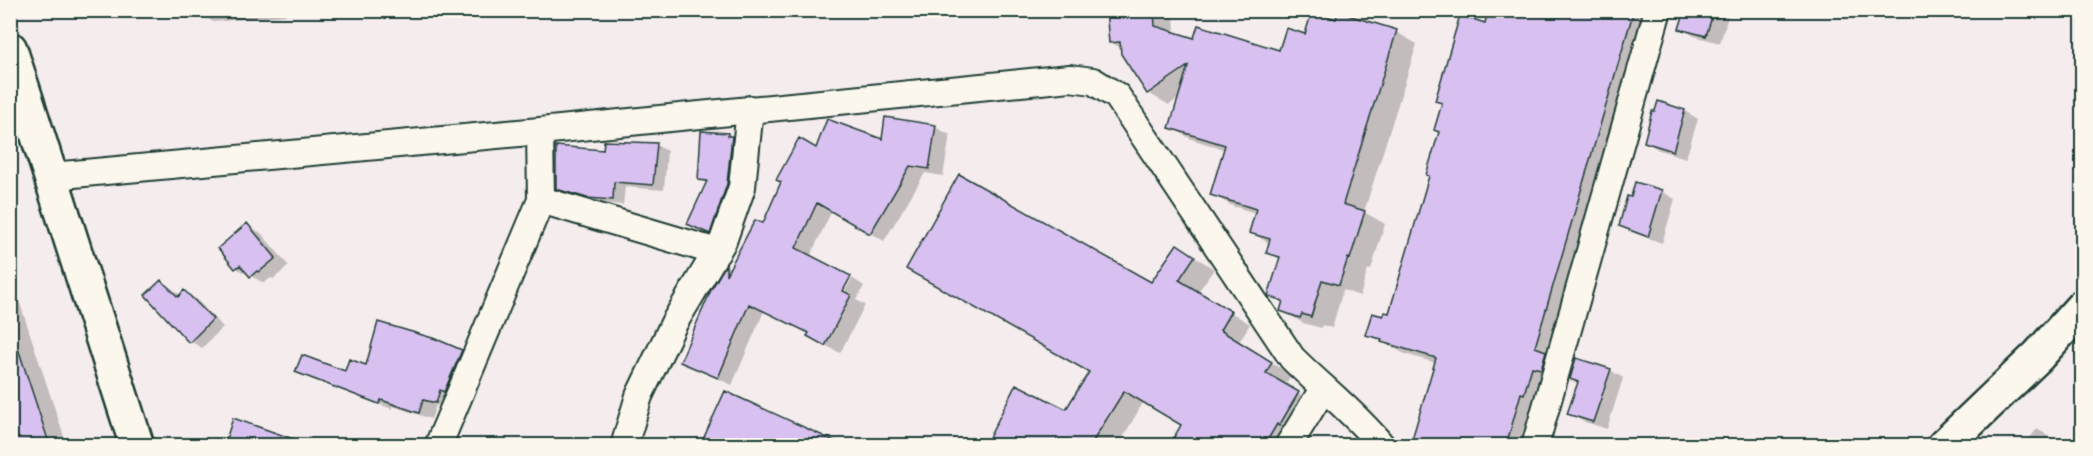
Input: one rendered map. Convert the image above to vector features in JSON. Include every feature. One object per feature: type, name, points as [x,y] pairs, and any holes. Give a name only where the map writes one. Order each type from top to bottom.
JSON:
[{"type":"street","points":[[1535,446],[1658,10]]},
{"type":"street","points":[[10,49],[137,446]]},
{"type":"street","points":[[52,176],[540,131],[1070,78],[1093,81],[1117,96],[1292,358],[1323,389],[1362,422],[1382,446]]},
{"type":"street","points":[[624,446],[644,385],[674,323],[723,241],[742,187],[750,109]]},
{"type":"street","points":[[438,446],[541,200],[540,131]]},
{"type":"street","points":[[541,200],[717,252]]},
{"type":"street","points":[[1944,446],[2038,356],[2082,308]]},
{"type":"street","points":[[1288,446],[1323,389]]},
{"type":"building","points":[[1106,10],[1154,10],[1155,26],[1194,38],[1198,25],[1279,50],[1286,28],[1305,34],[1312,11],[1336,19],[1338,12],[1397,30],[1343,204],[1365,211],[1339,285],[1322,280],[1311,317],[1302,314],[1300,318],[1280,311],[1283,301],[1268,296],[1280,257],[1266,253],[1270,239],[1249,233],[1256,209],[1210,195],[1225,145],[1169,128],[1188,66],[1147,94],[1121,54],[1120,42],[1109,43]]},
{"type":"building","points":[[1488,10],[1634,10],[1535,347],[1546,351],[1541,369],[1532,367],[1524,394],[1521,393],[1506,446],[1410,446],[1436,358],[1365,335],[1372,313],[1383,316],[1385,312],[1389,313],[1429,176],[1426,175],[1439,132],[1434,130],[1442,103],[1435,101],[1460,15],[1485,23]]},
{"type":"building","points":[[1685,10],[1714,10],[1706,36],[1679,29]]},
{"type":"building","points":[[1658,101],[1685,110],[1673,151],[1644,142],[1652,111],[1655,111]]},
{"type":"building","points":[[885,117],[936,125],[929,169],[910,166],[870,234],[817,203],[796,248],[851,276],[843,291],[851,295],[825,346],[807,336],[809,333],[749,304],[718,378],[680,362],[711,290],[726,264],[726,275],[755,220],[763,223],[781,182],[776,180],[799,138],[816,148],[827,119],[882,139]]},
{"type":"building","points":[[701,131],[728,133],[728,136],[732,136],[727,184],[710,234],[687,224],[707,181],[698,180]]},
{"type":"building","points":[[604,141],[657,143],[653,185],[614,182],[613,200],[587,198],[556,189],[556,146],[603,150]]},
{"type":"building","points":[[959,174],[1151,282],[1177,244],[1195,256],[1179,280],[1231,311],[1220,330],[1272,362],[1266,373],[1299,392],[1264,446],[1169,446],[1181,425],[1124,391],[1090,446],[985,446],[1016,384],[1066,409],[1089,372],[906,269]]},
{"type":"building","points":[[1635,182],[1662,190],[1648,237],[1619,226],[1627,196],[1631,197]]},
{"type":"building","points":[[247,223],[276,258],[250,277],[240,265],[235,269],[218,248]]},
{"type":"building","points":[[161,280],[178,297],[184,290],[213,319],[189,343],[145,295]]},
{"type":"building","points":[[378,322],[436,339],[462,350],[444,392],[440,390],[436,403],[423,400],[419,413],[381,400],[379,404],[295,372],[302,355],[345,371],[349,359],[366,365]]},
{"type":"building","points":[[15,339],[50,446],[10,446],[10,340]]},
{"type":"building","points":[[1576,358],[1611,369],[1593,422],[1567,414],[1578,382],[1570,379]]},
{"type":"building","points":[[725,391],[845,446],[700,446]]},
{"type":"building","points":[[233,418],[302,442],[302,446],[224,446]]}]
